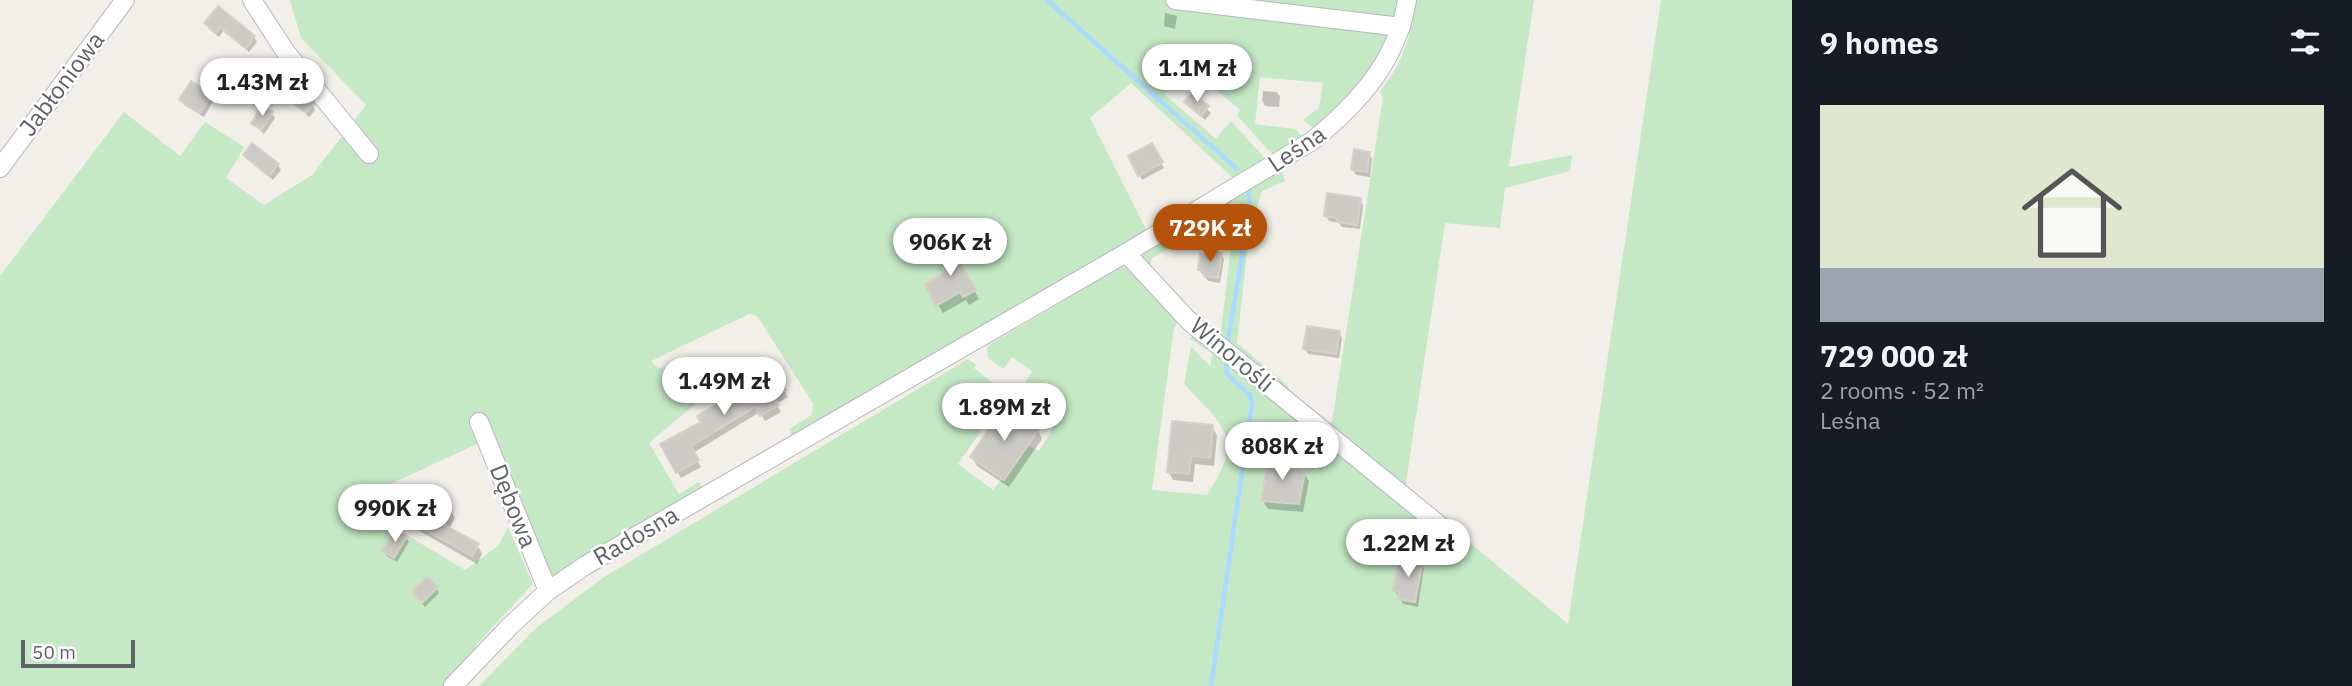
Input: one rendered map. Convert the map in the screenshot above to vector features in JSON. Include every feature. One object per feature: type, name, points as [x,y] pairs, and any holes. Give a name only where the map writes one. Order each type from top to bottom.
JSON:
[{"type":"street","name":"Jabłoniowa","points":[[0,168],[125,0]]},
{"type":"street","points":[[252,0],[285,51],[369,154]]},
{"type":"street","points":[[1175,0],[1401,27]]},
{"type":"street","name":"Leśna","points":[[843,417],[1283,160],[1335,123],[1374,83],[1401,27],[1407,0]]},
{"type":"street","name":"Winorośli","points":[[1126,253],[1189,321],[1443,528]]},
{"type":"street","name":"Radosna","points":[[453,686],[511,625],[548,591],[586,565],[843,417]]},
{"type":"street","name":"Dębowa","points":[[479,422],[548,591]]},
{"type":"green space","points":[[290,0],[1398,0],[1385,49],[1360,89],[1315,129],[1303,120],[1319,108],[1323,83],[1260,77],[1255,124],[1295,129],[1303,137],[1276,155],[1268,150],[1237,115],[1240,110],[1195,72],[1183,70],[1164,94],[1216,139],[1231,121],[1265,161],[1234,179],[1131,83],[1090,118],[1147,231],[794,438],[789,429],[812,415],[813,403],[757,316],[749,314],[651,361],[658,368],[669,369],[701,399],[649,443],[679,494],[699,482],[702,488],[550,584],[479,443],[352,502],[465,570],[498,546],[508,527],[533,584],[476,645],[476,652],[443,686],[0,686],[0,276],[124,112],[180,156],[205,122],[244,147],[226,178],[264,205],[312,175],[366,105],[301,38]]},
{"type":"green space","points":[[1416,0],[1534,0],[1509,167],[1572,155],[1570,171],[1505,188],[1500,228],[1445,223],[1405,489],[1568,624],[1661,0],[1792,0],[1792,686],[479,686],[535,629],[604,577],[968,359],[976,365],[974,368],[998,387],[971,424],[981,431],[958,464],[993,490],[1004,480],[1028,445],[1039,451],[1051,432],[1056,412],[1024,384],[1032,371],[1012,357],[1003,369],[988,358],[987,346],[1121,267],[1126,267],[1168,303],[1178,321],[1174,328],[1152,490],[1207,495],[1225,459],[1225,434],[1210,412],[1184,384],[1191,347],[1210,366],[1213,354],[1190,339],[1195,333],[1220,340],[1235,210],[1152,258],[1149,270],[1141,259],[1143,254],[1282,170],[1285,181],[1262,191],[1249,233],[1237,343],[1286,384],[1289,388],[1288,395],[1331,428],[1383,98],[1380,91],[1405,48]]},
{"type":"building","points":[[218,6],[255,36],[246,48],[220,27],[216,33],[204,23]]},
{"type":"building","points":[[191,81],[212,94],[200,113],[179,100]]},
{"type":"building","points":[[294,86],[314,104],[306,113],[285,96]]},
{"type":"building","points":[[1192,93],[1209,106],[1201,116],[1184,102]]},
{"type":"building","points":[[263,105],[273,112],[261,130],[251,123]]},
{"type":"building","points":[[252,143],[279,164],[269,176],[243,155]]},
{"type":"building","points":[[1152,143],[1163,162],[1138,176],[1128,156]]},
{"type":"building","points":[[1354,149],[1370,152],[1367,172],[1351,170]]},
{"type":"building","points":[[1327,193],[1361,198],[1357,225],[1337,222],[1337,218],[1324,216]]},
{"type":"building","points":[[949,243],[976,290],[963,297],[960,292],[936,306],[924,284],[948,271],[936,251]]},
{"type":"building","points":[[1207,250],[1222,253],[1218,278],[1204,276],[1204,271],[1198,270],[1200,254],[1206,255]]},
{"type":"building","points":[[1307,326],[1340,331],[1336,354],[1303,349]]},
{"type":"building","points":[[774,367],[786,390],[774,397],[779,405],[760,416],[755,407],[691,446],[699,460],[676,473],[660,444],[701,422],[697,416],[748,386],[746,382]]},
{"type":"building","points":[[1005,406],[1039,429],[1004,480],[970,457]]},
{"type":"building","points":[[1172,421],[1213,425],[1210,458],[1191,456],[1189,474],[1167,472]]},
{"type":"building","points":[[1269,452],[1286,455],[1284,468],[1305,471],[1299,504],[1261,501]]},
{"type":"building","points":[[425,499],[433,503],[435,499],[451,509],[443,524],[479,544],[472,556],[411,522]]},
{"type":"building","points":[[395,529],[407,536],[394,558],[382,551]]},
{"type":"building","points":[[1405,558],[1423,561],[1415,602],[1398,599],[1399,592],[1393,591],[1398,561],[1404,562]]},
{"type":"building","points":[[427,577],[438,587],[422,603],[411,592]]},
{"type":"waterway","points":[[1047,0],[1236,168]]},
{"type":"waterway","points":[[1228,341],[1249,214],[1249,191]]},
{"type":"waterway","points":[[1211,686],[1252,403],[1250,395],[1227,374],[1226,361]]}]
